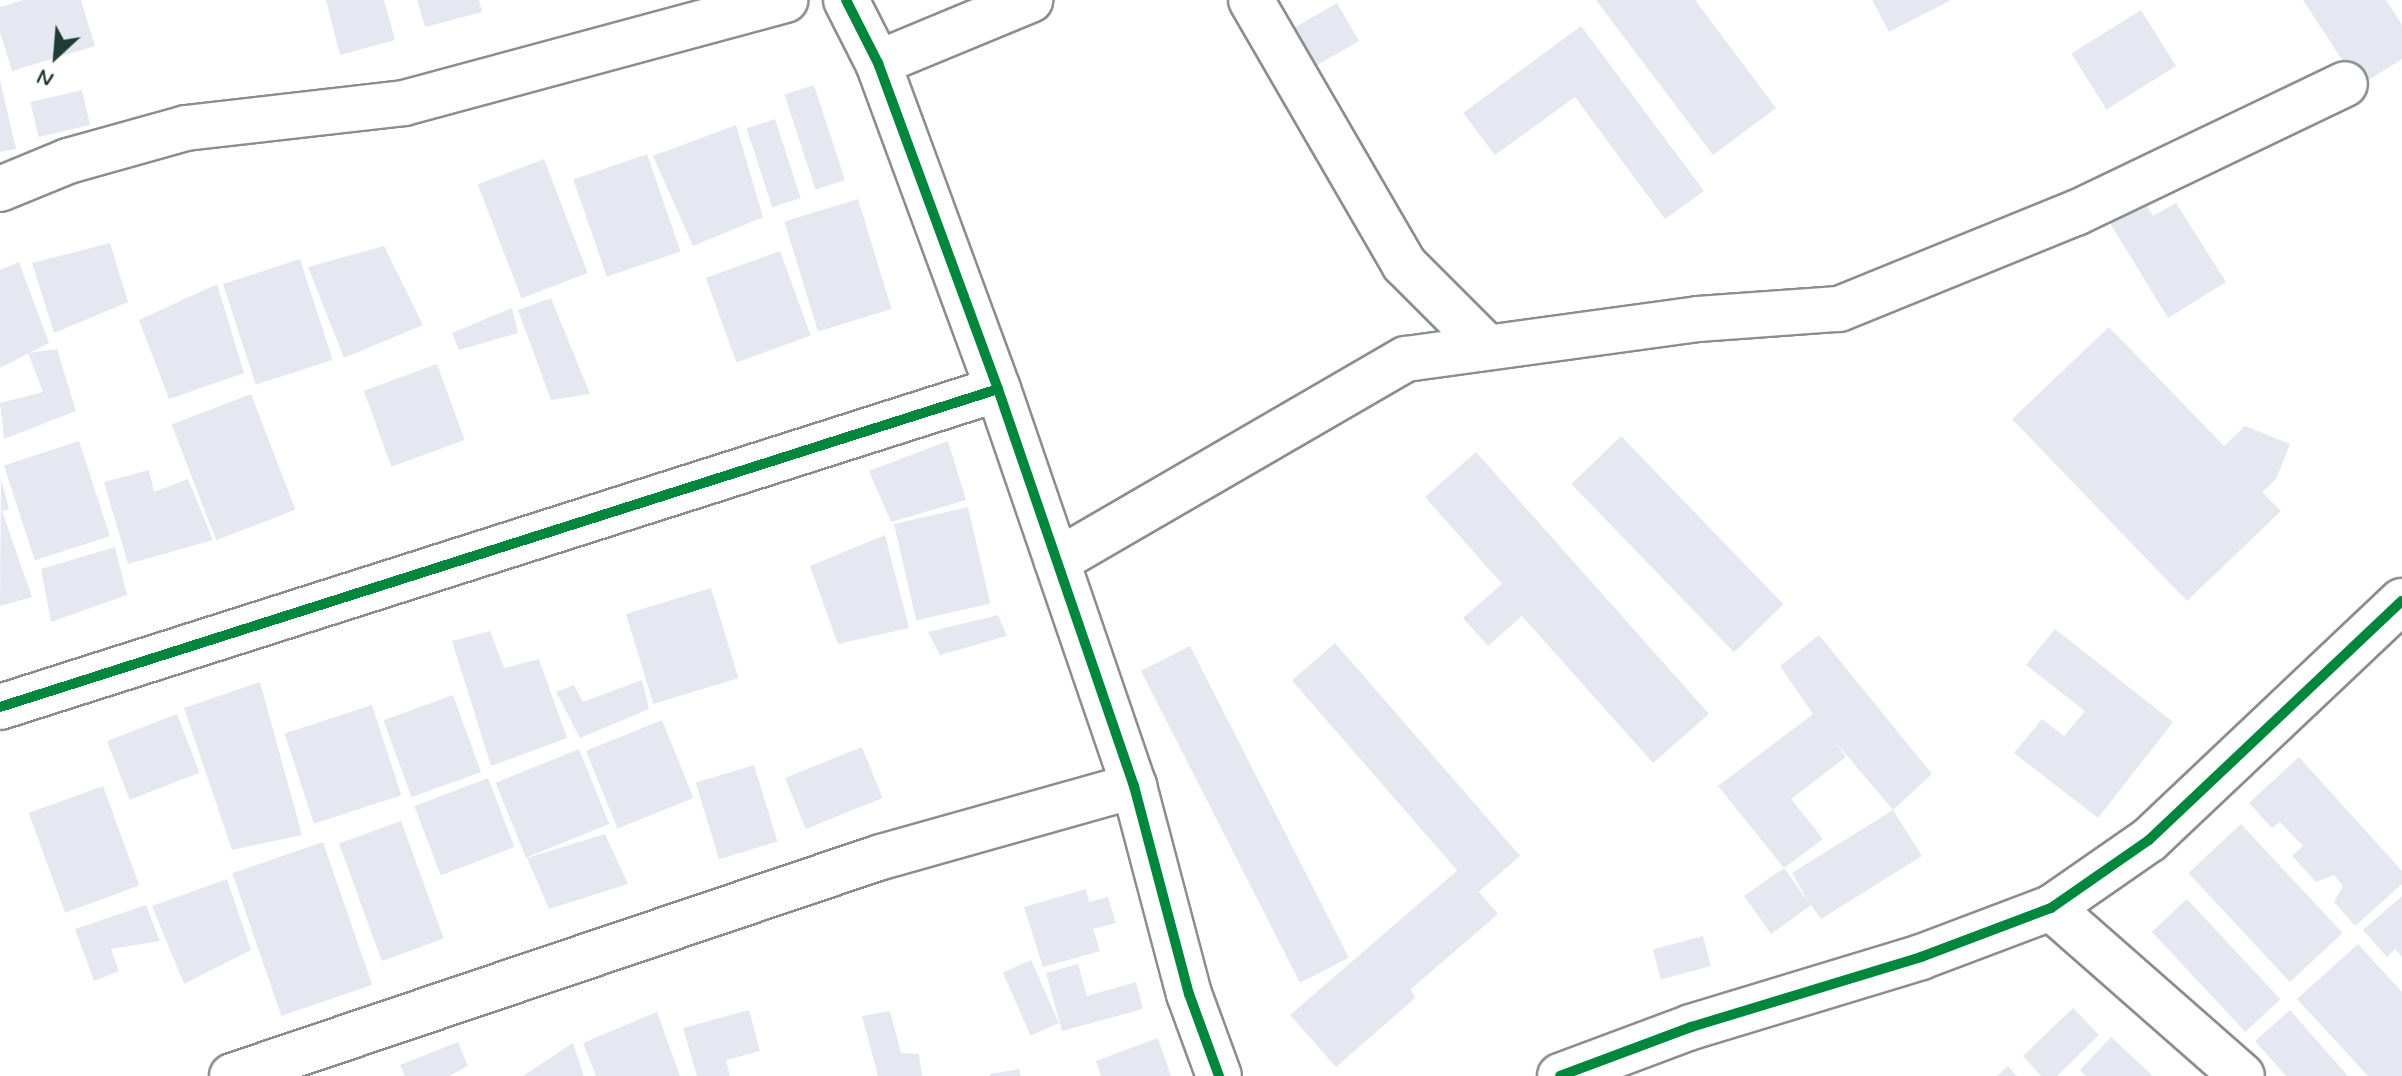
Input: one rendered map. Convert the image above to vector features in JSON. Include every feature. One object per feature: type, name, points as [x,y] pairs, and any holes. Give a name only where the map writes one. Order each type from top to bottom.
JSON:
[{"type":"street","points":[[0,189],[68,161],[186,128],[404,103],[785,0]]},
{"type":"street","points":[[846,0],[878,63],[998,389],[1134,786],[1189,994],[1219,1076]]},
{"type":"street","points":[[878,63],[1030,0]]},
{"type":"street","points":[[1251,0],[1404,264],[1484,344]]},
{"type":"street","points":[[1057,561],[1406,359],[1484,344],[1698,319],[1839,309],[2076,213],[2345,84]]},
{"type":"street","points":[[0,707],[998,389]]},
{"type":"street","points":[[1560,1076],[1691,1027],[1921,957],[2051,908],[2149,840],[2402,601]]},
{"type":"street","points":[[232,1076],[881,857],[1134,786]]},
{"type":"street","points":[[2051,908],[2242,1076]]},
{"type":"building","points":[[23,0],[81,0],[95,46],[12,71],[0,32],[0,7]]},
{"type":"building","points":[[326,0],[384,0],[395,40],[340,55]]},
{"type":"building","points":[[417,0],[479,0],[482,12],[425,27]]},
{"type":"building","points":[[1596,0],[1695,0],[1776,108],[1713,155]]},
{"type":"building","points":[[1872,0],[1951,0],[1889,32]]},
{"type":"building","points":[[2303,0],[2386,0],[2402,25],[2402,59],[2359,86]]},
{"type":"building","points":[[1337,3],[1359,41],[1311,69],[1289,31]]},
{"type":"building","points":[[2141,10],[2176,66],[2106,109],[2071,53]]},
{"type":"building","points":[[1581,26],[1704,191],[1665,219],[1575,97],[1495,155],[1463,113]]},
{"type":"building","points":[[0,80],[16,149],[0,152]]},
{"type":"building","points":[[814,85],[845,180],[815,190],[785,95]]},
{"type":"building","points":[[82,90],[90,125],[38,137],[30,102]]},
{"type":"building","points":[[775,119],[801,198],[772,207],[746,128]]},
{"type":"building","points":[[736,125],[763,217],[693,246],[653,156]]},
{"type":"building","points":[[647,154],[681,251],[607,277],[573,179]]},
{"type":"building","points":[[544,159],[588,273],[521,298],[478,184]]},
{"type":"building","points":[[858,199],[892,309],[818,331],[784,222]]},
{"type":"building","points":[[2143,199],[2153,216],[2176,203],[2226,282],[2168,318],[2108,220]]},
{"type":"building","points":[[110,243],[128,302],[54,333],[32,263]]},
{"type":"building","points":[[384,246],[423,325],[344,358],[308,267]]},
{"type":"building","points":[[780,251],[811,336],[737,363],[706,278]]},
{"type":"building","points":[[300,259],[333,360],[256,385],[223,284]]},
{"type":"building","points":[[19,262],[49,343],[0,368],[0,270]]},
{"type":"building","points":[[217,284],[244,373],[169,399],[139,320]]},
{"type":"building","points":[[551,298],[590,394],[551,400],[518,310]]},
{"type":"building","points":[[512,308],[518,333],[459,350],[452,333]]},
{"type":"building","points":[[2109,327],[2224,446],[2245,426],[2290,444],[2276,479],[2262,492],[2281,511],[2187,601],[2012,419]]},
{"type":"building","points":[[57,349],[76,411],[4,439],[0,403],[43,392],[28,353]]},
{"type":"building","points":[[437,364],[465,440],[391,467],[364,391]]},
{"type":"building","points":[[251,394],[295,510],[216,540],[172,424]]},
{"type":"building","points":[[1621,436],[1784,604],[1734,652],[1571,484]]},
{"type":"building","points":[[79,441],[110,536],[35,561],[4,465]]},
{"type":"building","points":[[948,441],[966,500],[891,522],[869,471]]},
{"type":"building","points":[[1476,452],[1709,714],[1653,763],[1522,616],[1488,646],[1463,618],[1502,584],[1425,497]]},
{"type":"building","points":[[149,470],[154,492],[188,479],[213,540],[128,564],[104,482]]},
{"type":"building","points":[[1,478],[9,509],[2,511],[32,597],[0,606]]},
{"type":"building","points":[[968,507],[990,603],[916,621],[894,524]]},
{"type":"building","points":[[885,535],[909,628],[838,644],[810,566]]},
{"type":"building","points":[[115,547],[127,595],[51,622],[41,569]]},
{"type":"building","points":[[711,588],[738,678],[653,704],[626,614]]},
{"type":"building","points":[[998,615],[1007,636],[940,655],[928,632]]},
{"type":"building","points":[[2055,629],[2173,722],[2098,818],[2014,753],[2042,719],[2064,736],[2085,711],[2026,665]]},
{"type":"building","points":[[490,631],[504,668],[539,659],[567,738],[491,766],[452,641]]},
{"type":"building","points":[[1819,635],[1932,774],[1893,810],[1832,738],[1846,757],[1791,799],[1823,839],[1784,868],[1718,786],[1813,714],[1780,666]]},
{"type":"building","points":[[1335,643],[1520,856],[1477,893],[1292,680]]},
{"type":"building","points":[[1190,646],[1349,958],[1300,983],[1141,671]]},
{"type":"building","points":[[642,680],[649,709],[580,738],[556,692],[574,685],[583,702]]},
{"type":"building","points":[[260,682],[302,835],[232,850],[184,708]]},
{"type":"building","points":[[453,695],[481,772],[412,797],[383,720]]},
{"type":"building","points":[[372,705],[401,795],[314,824],[285,733]]},
{"type":"building","points":[[177,714],[200,773],[130,800],[107,741]]},
{"type":"building","points":[[662,720],[693,798],[617,829],[586,751]]},
{"type":"building","points":[[862,747],[883,798],[806,829],[785,778]]},
{"type":"building","points":[[579,749],[609,824],[526,858],[496,783]]},
{"type":"building","points":[[2299,757],[2402,871],[2402,884],[2355,926],[2334,902],[2343,886],[2334,875],[2316,882],[2292,856],[2303,846],[2280,822],[2272,828],[2249,803]]},
{"type":"building","points":[[754,765],[777,842],[719,859],[696,783]]},
{"type":"building","points":[[488,778],[515,847],[441,875],[414,806]]},
{"type":"building","points":[[103,786],[139,886],[65,913],[29,813]]},
{"type":"building","points":[[1893,810],[1922,856],[1821,919],[1811,905],[1771,934],[1744,896],[1784,868],[1809,903],[1792,873]]},
{"type":"building","points":[[401,821],[444,938],[382,961],[339,844]]},
{"type":"building","points":[[2241,824],[2343,933],[2290,982],[2188,873]]},
{"type":"building","points":[[605,834],[628,884],[549,909],[527,858]]},
{"type":"building","points":[[323,842],[372,985],[281,1016],[232,873]]},
{"type":"building","points":[[1459,869],[1498,914],[1411,989],[1415,998],[1336,1067],[1290,1015]]},
{"type":"building","points":[[227,879],[251,950],[184,984],[152,906]]},
{"type":"building","points":[[1086,889],[1089,902],[1108,897],[1116,923],[1093,929],[1100,951],[1043,967],[1024,907]]},
{"type":"building","points":[[2402,896],[2402,957],[2395,949],[2387,957],[2363,930]]},
{"type":"building","points":[[2187,899],[2280,999],[2245,1032],[2152,932]]},
{"type":"building","points":[[146,905],[160,941],[111,949],[119,971],[94,981],[75,929]]},
{"type":"building","points":[[1703,936],[1711,966],[1661,979],[1653,949]]},
{"type":"building","points":[[2358,944],[2402,992],[2402,1076],[2368,1076],[2297,999]]},
{"type":"building","points":[[1031,960],[1059,1023],[1031,1036],[1003,973]]},
{"type":"building","points":[[1078,964],[1087,996],[1136,982],[1143,1009],[1062,1031],[1046,973]]},
{"type":"building","points":[[2073,1008],[2099,1035],[2057,1076],[2041,1076],[2023,1056]]},
{"type":"building","points":[[749,1010],[760,1051],[726,1060],[730,1076],[697,1076],[683,1028]]},
{"type":"building","points":[[2290,1010],[2348,1076],[2286,1076],[2255,1041]]},
{"type":"building","points":[[890,1011],[901,1053],[919,1054],[922,1076],[878,1076],[862,1016]]},
{"type":"building","points":[[657,1012],[680,1076],[596,1076],[583,1043]]},
{"type":"building","points":[[2111,1037],[2153,1076],[2086,1076],[2080,1070]]},
{"type":"building","points":[[1158,1038],[1171,1076],[1101,1076],[1096,1061]]},
{"type":"building","points":[[458,1042],[468,1066],[449,1076],[405,1076],[400,1065]]},
{"type":"building","points":[[573,1043],[584,1076],[523,1076]]},
{"type":"building","points":[[2008,1066],[2017,1076],[1997,1076]]},
{"type":"building","points":[[1019,1069],[1021,1076],[990,1076],[990,1074]]},
{"type":"cycle path","points":[[846,0],[878,63],[998,389],[1134,786],[1189,994],[1219,1076]]},
{"type":"cycle path","points":[[0,707],[998,389]]},
{"type":"cycle path","points":[[1560,1076],[1691,1027],[1921,957],[2051,908],[2149,840],[2402,601]]}]
